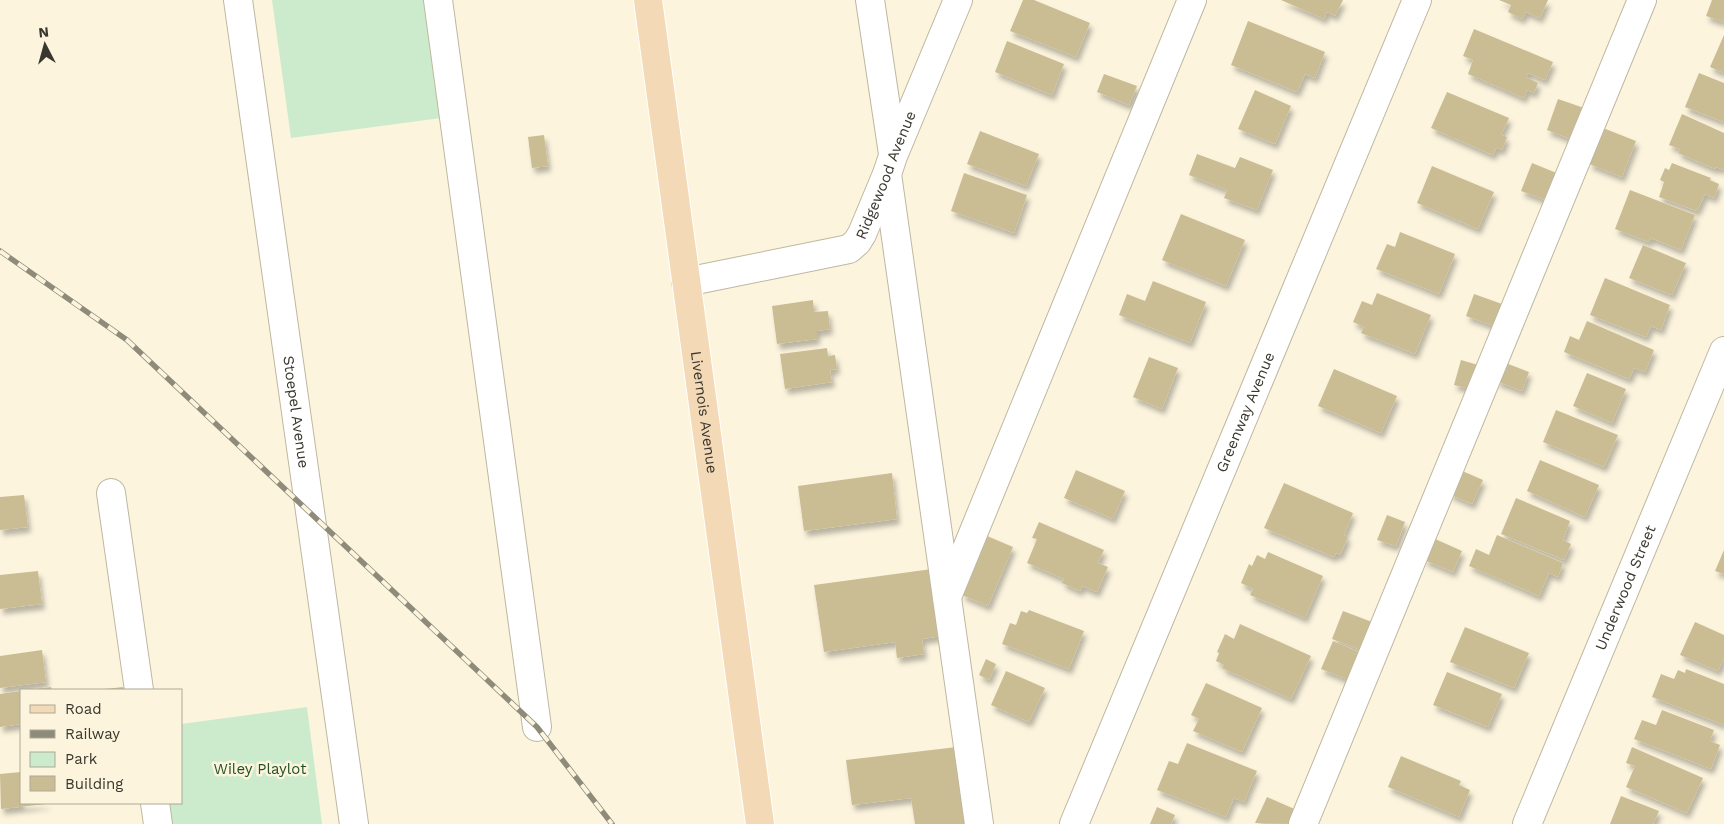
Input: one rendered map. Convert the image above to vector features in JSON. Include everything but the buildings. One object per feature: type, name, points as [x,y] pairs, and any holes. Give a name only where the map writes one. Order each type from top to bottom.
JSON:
[{"type":"main road","name":"Livernois Avenue","points":[[648,0],[760,824]]},
{"type":"street","name":"Stoepel Avenue","points":[[238,0],[354,824]]},
{"type":"street","points":[[438,0],[537,727]]},
{"type":"street","points":[[870,0],[947,598],[979,824]]},
{"type":"street","name":"Ridgewood Avenue","points":[[686,282],[849,249],[857,242],[862,234],[958,0]]},
{"type":"street","points":[[947,598],[1192,0]]},
{"type":"street","name":"Greenway Avenue","points":[[1074,824],[1417,0]]},
{"type":"street","points":[[1303,824],[1642,0]]},
{"type":"street","name":"Underwood Street","points":[[1527,824],[1724,350]]},
{"type":"street","points":[[111,493],[139,689]]},
{"type":"street","points":[[155,804],[158,824]]},
{"type":"green space","points":[[272,0],[425,0],[441,118],[291,138]]},
{"type":"green space","name":"Wiley Playlot","points":[[307,707],[322,824],[166,824],[163,804],[182,804],[182,724]]},
{"type":"railway","points":[[0,251],[127,340],[537,727],[612,824]]}]
